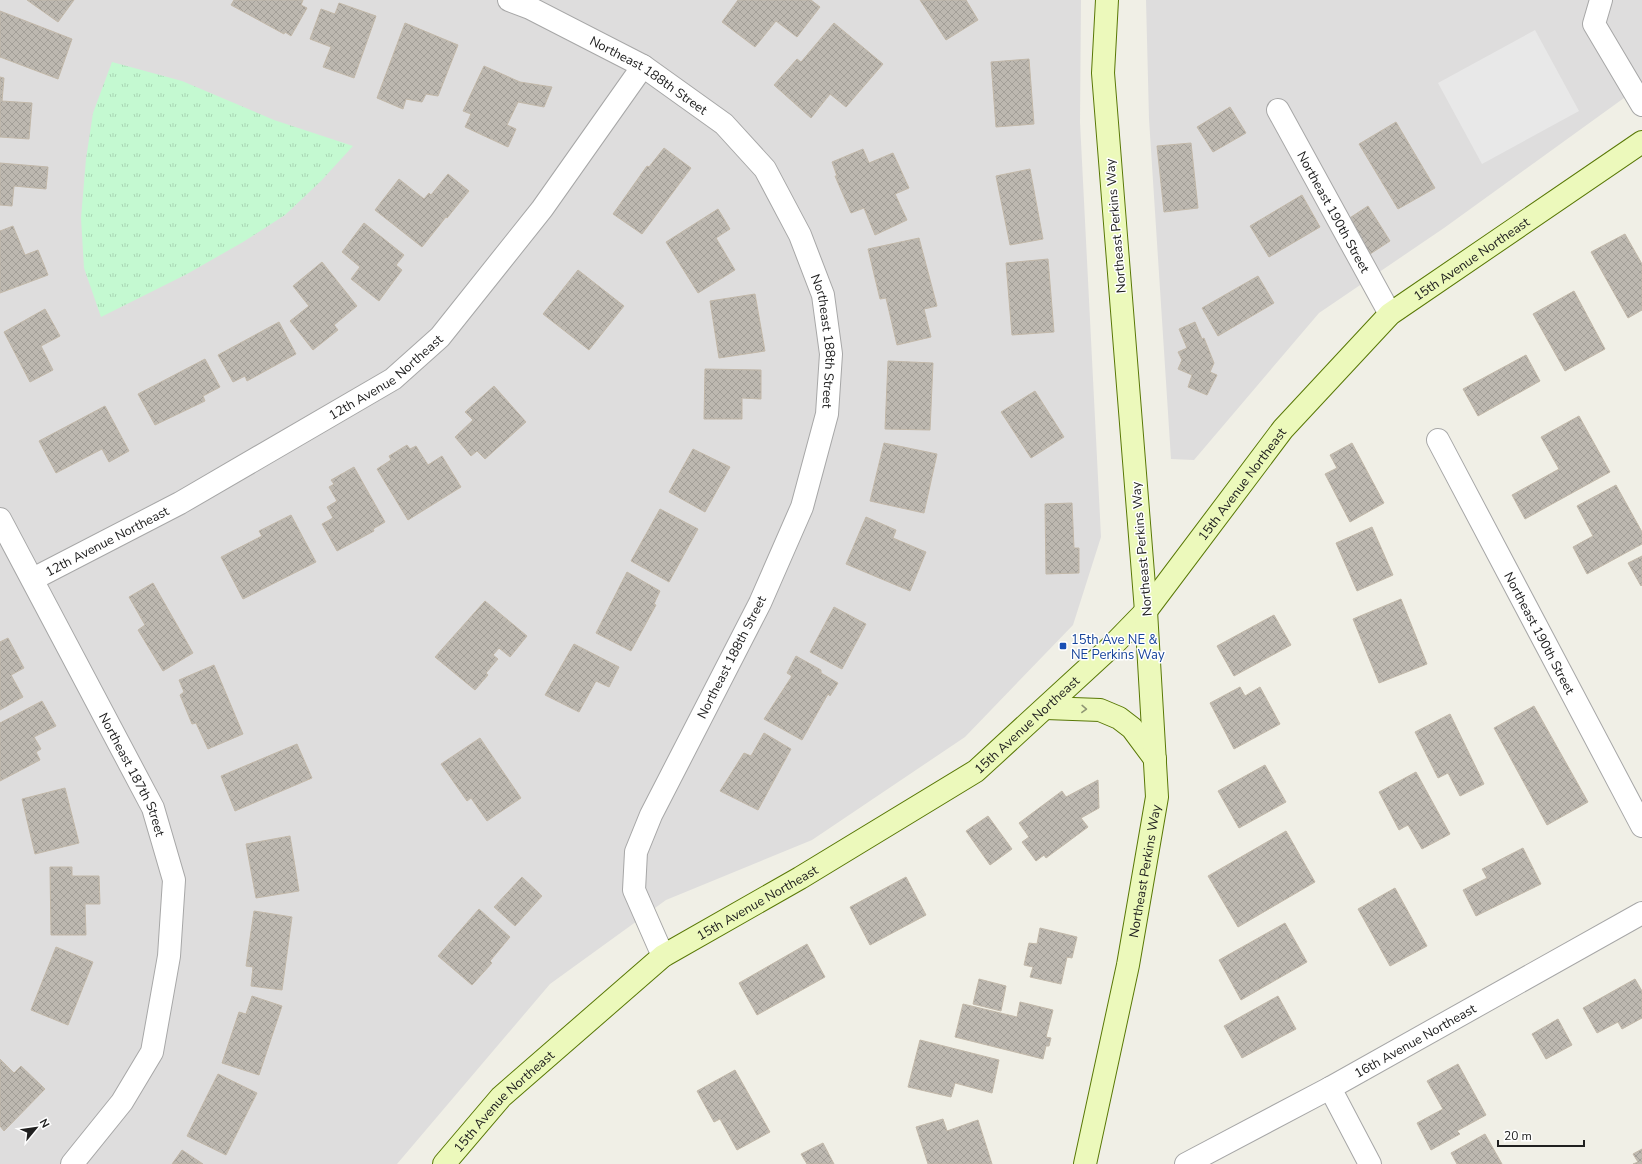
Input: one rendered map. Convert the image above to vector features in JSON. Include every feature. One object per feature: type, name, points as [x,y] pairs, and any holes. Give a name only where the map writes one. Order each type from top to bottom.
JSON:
[{"type":"main road","name":"Northeast Perkins Way","points":[[1086,1164],[1128,965],[1157,797],[1146,611],[1103,73],[1107,0]]},
{"type":"main road","name":"15th Avenue Northeast","points":[[444,1164],[501,1097],[663,956],[800,878],[976,770],[1046,708],[1112,646],[1146,611],[1283,429],[1390,314],[1642,142]]},
{"type":"main road","points":[[1046,708],[1100,710],[1119,718],[1132,728],[1155,759]]},
{"type":"street","name":"Northeast 188th Street","points":[[509,0],[530,8],[643,66],[724,124],[765,170],[800,235],[823,295],[831,354],[827,414],[802,507],[760,603],[650,815],[636,852],[634,890],[663,956]]},
{"type":"street","points":[[1601,0],[1594,24],[1642,105]]},
{"type":"street","name":"12th Avenue Northeast","points":[[33,579],[180,503],[393,379],[440,337],[455,319],[542,209],[643,66]]},
{"type":"street","name":"Northeast 190th Street","points":[[1278,110],[1390,314]]},
{"type":"street","name":"Northeast 190th Street","points":[[1438,440],[1642,826]]},
{"type":"street","name":"Northeast 187th Street","points":[[0,519],[153,808],[174,880],[169,956],[152,1052],[122,1102],[72,1164]]},
{"type":"street","name":"16th Avenue Northeast","points":[[1186,1164],[1330,1088],[1642,913]]},
{"type":"street","points":[[1330,1088],[1370,1164]]},
{"type":"shaded area","points":[[0,0],[1081,0],[1080,122],[1101,537],[1073,625],[965,737],[812,840],[666,900],[550,984],[397,1164],[0,1164]]},
{"type":"shaded area","points":[[1146,0],[1642,0],[1642,85],[1444,228],[1319,313],[1194,460],[1171,459],[1149,119]]},
{"type":"shaded area","points":[[1535,30],[1579,111],[1482,164],[1438,83]]},
{"type":"green space","points":[[112,62],[182,81],[274,120],[353,146],[321,181],[285,215],[243,242],[187,274],[101,317],[84,268],[81,218],[86,159],[93,113]]},
{"type":"building","points":[[27,0],[74,0],[58,22]]},
{"type":"building","points":[[234,0],[303,0],[301,5],[307,8],[291,36],[285,32],[284,34],[231,5]]},
{"type":"building","points":[[738,0],[811,0],[820,7],[797,37],[776,21],[755,47],[722,22]]},
{"type":"building","points":[[920,0],[966,0],[978,20],[946,40]]},
{"type":"building","points":[[339,3],[376,16],[354,78],[323,67],[331,47],[310,39],[321,9],[335,14]]},
{"type":"building","points":[[0,11],[72,39],[58,79],[0,57]]},
{"type":"building","points":[[405,23],[458,45],[438,96],[426,94],[422,102],[406,99],[403,109],[377,98]]},
{"type":"building","points":[[834,23],[883,64],[846,107],[830,94],[811,118],[774,85],[797,59],[801,62]]},
{"type":"building","points":[[1029,59],[1034,124],[996,127],[991,62]]},
{"type":"building","points":[[484,66],[520,82],[552,87],[544,107],[518,102],[507,125],[516,129],[508,147],[465,127],[471,114],[463,111]]},
{"type":"building","points":[[0,77],[4,78],[2,101],[32,103],[29,139],[0,137]]},
{"type":"building","points":[[1230,107],[1246,133],[1213,152],[1197,127]]},
{"type":"building","points":[[1396,122],[1435,188],[1398,209],[1359,144]]},
{"type":"building","points":[[1191,143],[1198,208],[1164,212],[1157,146]]},
{"type":"building","points":[[664,148],[691,168],[642,234],[613,214],[647,166],[649,167]]},
{"type":"building","points":[[863,149],[869,163],[893,153],[909,188],[895,194],[907,220],[875,235],[864,208],[851,213],[835,176],[837,176],[832,162]]},
{"type":"building","points":[[0,163],[48,167],[46,189],[14,186],[12,206],[0,205]]},
{"type":"building","points":[[1030,169],[1043,239],[1010,245],[996,176]]},
{"type":"building","points":[[448,174],[469,191],[422,247],[375,210],[399,179],[424,199],[429,193],[431,195]]},
{"type":"building","points":[[1302,195],[1320,227],[1269,257],[1250,226]]},
{"type":"building","points":[[1368,206],[1390,241],[1364,258],[1342,223]]},
{"type":"building","points":[[718,209],[730,229],[716,238],[735,270],[698,293],[666,242]]},
{"type":"building","points":[[364,223],[404,255],[396,265],[402,270],[379,301],[351,279],[360,267],[342,252]]},
{"type":"building","points":[[13,226],[25,255],[38,250],[48,275],[0,293],[0,231]]},
{"type":"building","points":[[1625,234],[1642,264],[1642,310],[1628,318],[1591,252]]},
{"type":"building","points":[[919,238],[937,306],[924,309],[931,337],[897,345],[886,298],[880,299],[868,249]]},
{"type":"building","points":[[1048,259],[1054,332],[1012,335],[1006,263]]},
{"type":"building","points":[[322,262],[357,306],[334,325],[338,330],[313,350],[290,321],[309,306],[293,286]]},
{"type":"building","points":[[578,270],[624,306],[589,350],[543,314]]},
{"type":"building","points":[[1258,276],[1274,303],[1218,336],[1202,308]]},
{"type":"building","points":[[1574,291],[1605,349],[1565,371],[1533,314]]},
{"type":"building","points":[[755,294],[765,351],[719,358],[710,301]]},
{"type":"building","points":[[45,309],[60,336],[41,346],[53,370],[30,382],[4,332]]},
{"type":"building","points":[[279,322],[296,354],[247,381],[245,376],[233,382],[218,355]]},
{"type":"building","points":[[1195,322],[1202,339],[1204,338],[1214,363],[1210,372],[1217,375],[1207,395],[1188,387],[1192,375],[1178,369],[1182,360],[1178,352],[1187,348],[1179,329]]},
{"type":"building","points":[[1526,355],[1540,381],[1478,416],[1463,389]]},
{"type":"building","points":[[205,359],[220,387],[203,396],[205,401],[155,425],[138,394]]},
{"type":"building","points":[[888,361],[933,363],[930,430],[885,429]]},
{"type":"building","points":[[705,369],[761,370],[761,399],[742,398],[742,419],[704,419]]},
{"type":"building","points":[[494,386],[526,422],[485,459],[477,451],[471,456],[455,437],[473,420],[465,412]]},
{"type":"building","points":[[1035,391],[1064,437],[1031,458],[1001,412]]},
{"type":"building","points":[[105,406],[129,451],[109,462],[102,449],[56,473],[39,441]]},
{"type":"building","points":[[1579,416],[1610,472],[1525,519],[1512,495],[1559,469],[1541,437]]},
{"type":"building","points":[[884,443],[937,454],[924,513],[870,501]]},
{"type":"building","points":[[1352,443],[1384,503],[1350,522],[1325,474],[1337,468],[1330,455]]},
{"type":"building","points":[[407,445],[410,449],[416,446],[428,465],[442,456],[461,487],[408,520],[377,469],[391,460],[389,456]]},
{"type":"building","points":[[693,449],[730,467],[705,512],[669,492]]},
{"type":"building","points":[[354,467],[385,522],[373,529],[374,531],[337,551],[322,524],[333,518],[327,507],[337,501],[329,487],[334,484],[331,480]]},
{"type":"building","points":[[1616,485],[1642,532],[1642,544],[1587,574],[1573,547],[1593,536],[1577,506]]},
{"type":"building","points":[[1072,503],[1074,548],[1079,548],[1079,573],[1046,574],[1045,504]]},
{"type":"building","points":[[660,509],[698,529],[669,582],[631,561]]},
{"type":"building","points":[[291,515],[316,562],[243,599],[221,557],[262,536],[259,531]]},
{"type":"building","points":[[866,517],[896,530],[893,538],[926,552],[910,591],[846,564]]},
{"type":"building","points":[[1372,527],[1393,575],[1357,591],[1336,543]]},
{"type":"building","points":[[1642,556],[1642,585],[1641,586],[1628,563]]},
{"type":"building","points":[[627,572],[660,591],[654,604],[656,605],[631,651],[596,633]]},
{"type":"building","points":[[153,583],[193,653],[163,671],[138,630],[145,625],[129,597]]},
{"type":"building","points":[[1401,599],[1427,664],[1379,683],[1353,619]]},
{"type":"building","points":[[485,601],[527,636],[510,657],[499,648],[493,655],[498,659],[486,673],[488,675],[475,690],[435,657]]},
{"type":"building","points":[[834,607],[866,624],[842,669],[810,652]]},
{"type":"building","points":[[1274,615],[1291,645],[1234,676],[1217,646]]},
{"type":"building","points":[[8,638],[24,668],[11,675],[23,697],[0,710],[0,642]]},
{"type":"building","points":[[574,644],[619,667],[609,687],[596,681],[579,712],[545,695]]},
{"type":"building","points":[[796,656],[821,670],[821,673],[838,683],[830,696],[828,694],[802,740],[764,719],[792,676],[787,673]]},
{"type":"building","points":[[214,665],[243,734],[208,749],[196,723],[192,724],[180,695],[184,692],[179,680]]},
{"type":"building","points":[[1240,687],[1245,696],[1260,687],[1280,724],[1234,749],[1210,703]]},
{"type":"building","points":[[42,701],[56,726],[34,737],[41,749],[36,752],[40,760],[0,781],[0,723]]},
{"type":"building","points":[[1534,706],[1588,802],[1547,825],[1494,728]]},
{"type":"building","points":[[1450,714],[1484,784],[1460,796],[1448,773],[1438,778],[1415,732]]},
{"type":"building","points":[[764,733],[791,749],[758,810],[720,791],[744,753],[751,756]]},
{"type":"building","points":[[480,738],[521,798],[487,821],[471,798],[467,801],[441,764]]},
{"type":"building","points":[[297,744],[312,778],[235,811],[221,776]]},
{"type":"building","points":[[1265,765],[1286,802],[1239,828],[1218,791]]},
{"type":"building","points":[[1416,772],[1450,834],[1422,849],[1408,825],[1399,830],[1379,792]]},
{"type":"building","points":[[1098,780],[1099,808],[1081,818],[1088,827],[1046,858],[1044,855],[1036,861],[1022,842],[1029,837],[1019,823],[1062,791],[1066,797]]},
{"type":"building","points":[[65,788],[79,843],[35,854],[22,799]]},
{"type":"building","points":[[988,816],[1012,849],[990,865],[966,831]]},
{"type":"building","points":[[1286,831],[1315,882],[1238,927],[1208,876]]},
{"type":"building","points":[[290,836],[299,891],[256,898],[246,844]]},
{"type":"building","points":[[1523,848],[1541,884],[1476,916],[1463,890],[1487,878],[1482,869]]},
{"type":"building","points":[[50,867],[72,867],[72,876],[99,876],[100,904],[85,904],[86,935],[51,935]]},
{"type":"building","points":[[522,877],[542,896],[515,926],[494,907]]},
{"type":"building","points":[[906,877],[926,915],[870,945],[850,907]]},
{"type":"building","points":[[1395,888],[1427,946],[1390,966],[1358,909]]},
{"type":"building","points":[[479,909],[510,937],[490,961],[492,963],[472,985],[438,956]]},
{"type":"building","points":[[254,911],[292,917],[282,990],[251,986],[253,967],[246,966]]},
{"type":"building","points":[[1285,923],[1307,962],[1241,1000],[1219,960]]},
{"type":"building","points":[[1040,928],[1077,937],[1072,958],[1067,957],[1061,984],[1030,977],[1033,967],[1024,965],[1029,943],[1037,944]]},
{"type":"building","points":[[807,944],[825,977],[757,1015],[739,983]]},
{"type":"building","points":[[56,947],[93,962],[68,1025],[31,1010]]},
{"type":"building","points":[[979,979],[1006,986],[1001,1011],[973,1004]]},
{"type":"building","points":[[1635,979],[1642,991],[1642,1018],[1622,1029],[1618,1022],[1597,1033],[1583,1008]]},
{"type":"building","points":[[252,996],[282,1006],[259,1075],[222,1063],[239,1012],[246,1014]]},
{"type":"building","points":[[1278,996],[1296,1029],[1242,1058],[1224,1026]]},
{"type":"building","points":[[1020,1002],[1053,1010],[1046,1037],[1051,1038],[1049,1046],[1046,1046],[1043,1059],[955,1037],[963,1004],[1017,1017]]},
{"type":"building","points":[[1558,1019],[1572,1045],[1546,1059],[1532,1034]]},
{"type":"building","points":[[920,1040],[999,1060],[992,1093],[955,1083],[951,1097],[908,1087]]},
{"type":"building","points":[[0,1059],[14,1073],[21,1066],[45,1089],[4,1131],[0,1126]]},
{"type":"building","points":[[1458,1064],[1486,1115],[1457,1131],[1460,1134],[1431,1150],[1417,1123],[1443,1109],[1427,1081]]},
{"type":"building","points":[[735,1070],[770,1132],[737,1150],[720,1119],[714,1122],[697,1091]]},
{"type":"building","points":[[218,1074],[257,1093],[226,1155],[187,1136]]},
{"type":"building","points":[[943,1119],[947,1131],[978,1120],[992,1164],[928,1164],[916,1127]]},
{"type":"building","points":[[1485,1134],[1502,1164],[1457,1164],[1451,1153]]},
{"type":"building","points":[[823,1143],[834,1164],[807,1164],[801,1154]]},
{"type":"building","points":[[1642,1149],[1642,1164],[1633,1164],[1638,1162],[1633,1154]]},
{"type":"building","points":[[182,1150],[203,1164],[172,1164]]},
{"type":"place","name":"15th Ave NE & NE Perkins Way","points":[[1063,646]]}]
